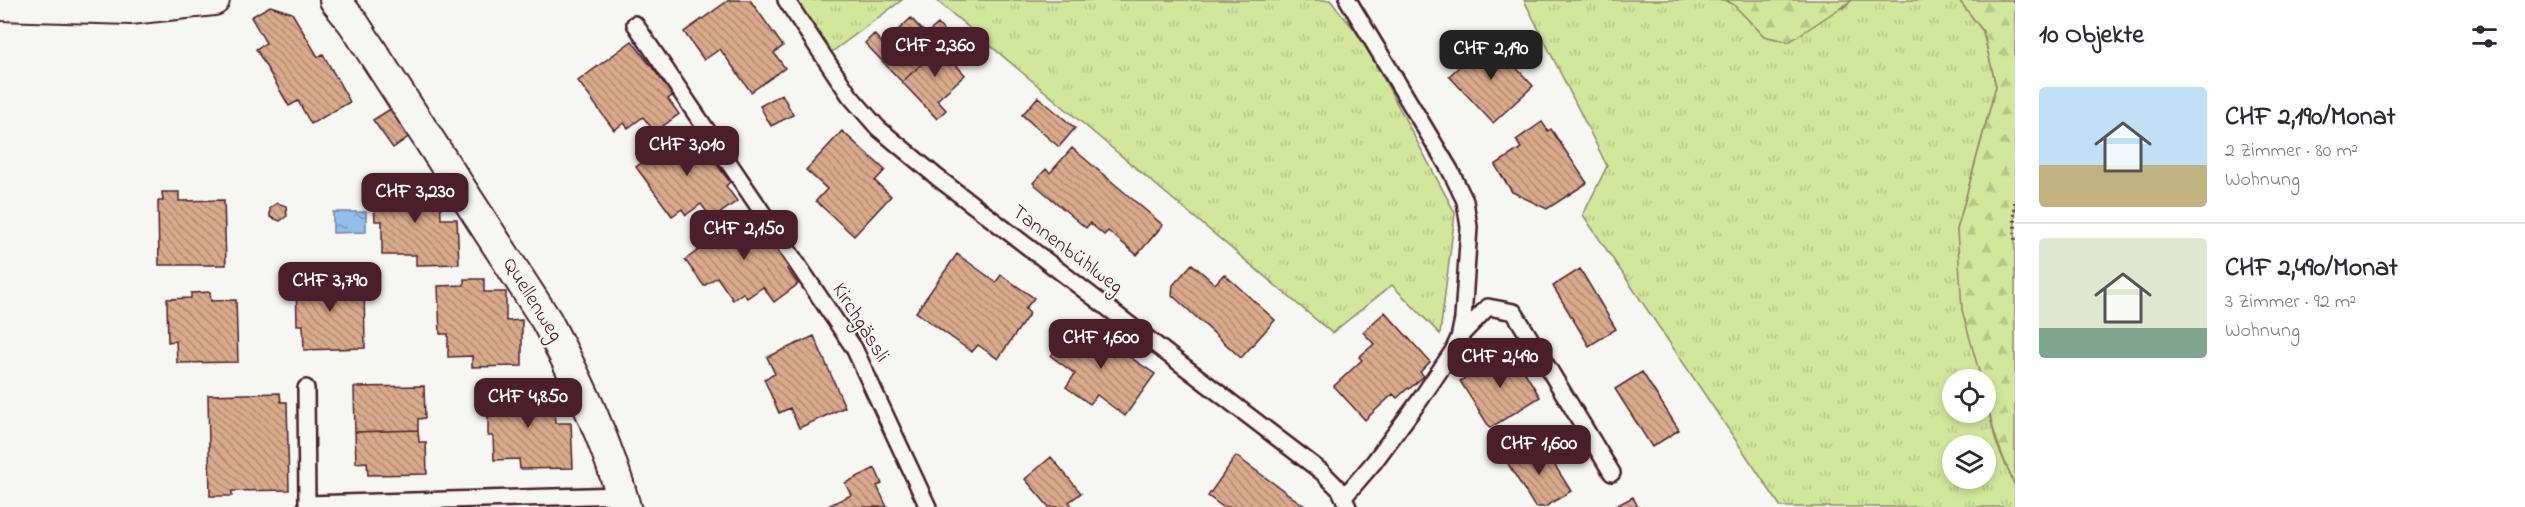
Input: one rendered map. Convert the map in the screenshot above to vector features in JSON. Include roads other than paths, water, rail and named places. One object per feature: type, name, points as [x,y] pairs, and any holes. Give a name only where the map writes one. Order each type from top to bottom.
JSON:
[{"type":"street","points":[[0,5],[51,4],[130,9],[214,0]]},
{"type":"street","name":"Quellenweg","points":[[335,0],[354,24],[546,320],[574,372],[597,425],[623,501]]},
{"type":"lane","name":"Tannenbühlweg","points":[[786,0],[850,96],[878,128],[947,185],[1322,472],[1346,502]]},
{"type":"lane","points":[[1346,502],[1453,351],[1459,338],[1463,319],[1469,252],[1469,227],[1465,201],[1450,170],[1348,0]]},
{"type":"lane","name":"Kirchgässli","points":[[635,24],[854,348],[928,507]]},
{"type":"lane","points":[[1459,338],[1488,306],[1514,312],[1612,473]]},
{"type":"lane","name":"Quellenweg","points":[[306,388],[307,504],[623,501]]},
{"type":"water","points":[[333,212],[366,212],[366,232],[333,233]]}]
